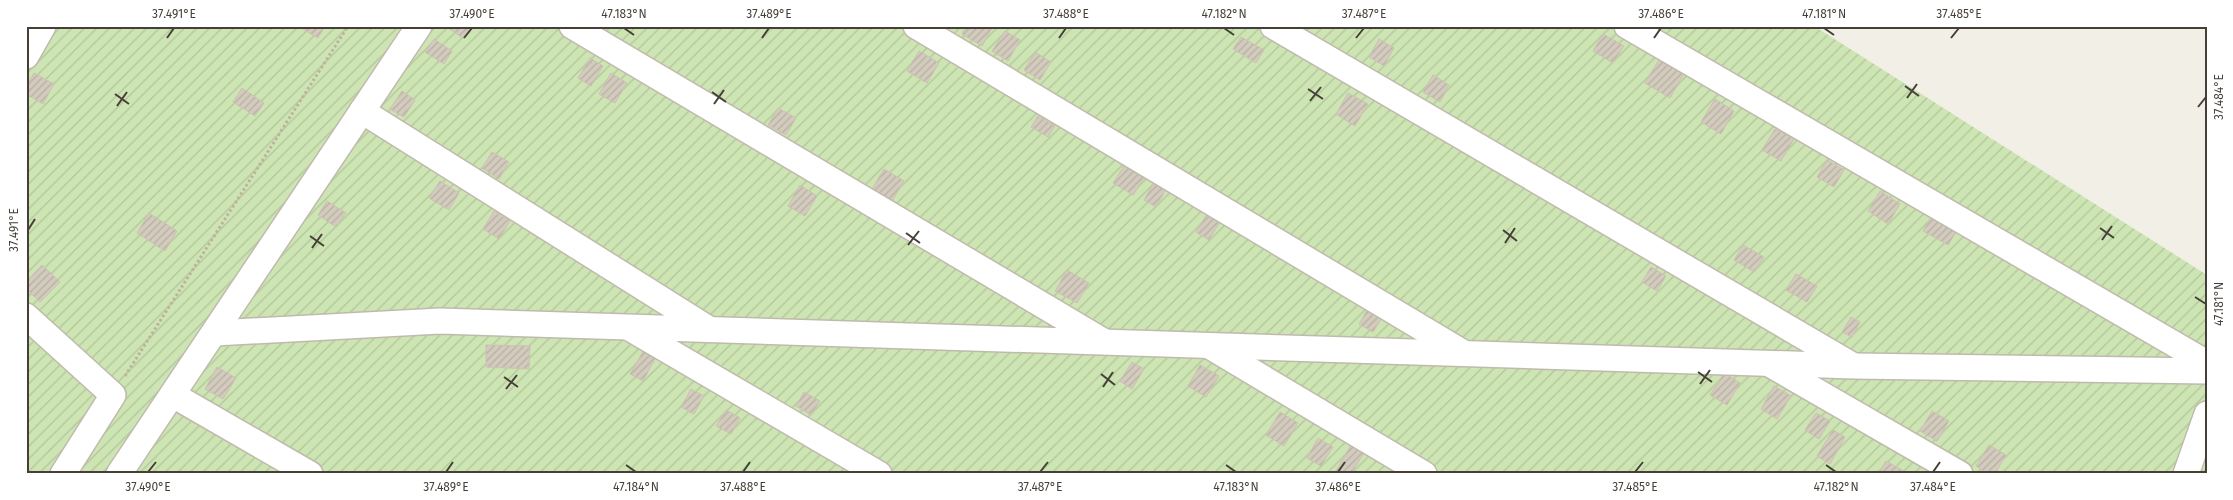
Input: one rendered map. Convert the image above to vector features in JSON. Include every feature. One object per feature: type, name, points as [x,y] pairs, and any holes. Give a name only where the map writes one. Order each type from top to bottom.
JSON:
[{"type":"lane","points":[[26,56],[43,26]]},
{"type":"lane","points":[[119,474],[215,333],[418,26]]},
{"type":"lane","points":[[572,26],[1105,342]]},
{"type":"lane","points":[[916,26],[1465,354]]},
{"type":"lane","points":[[1273,26],[1854,366]]},
{"type":"lane","points":[[1627,26],[2207,363]]},
{"type":"lane","points":[[362,111],[710,329]]},
{"type":"lane","points":[[26,316],[113,395],[63,474]]},
{"type":"lane","points":[[215,333],[440,321],[1769,364],[2207,372]]},
{"type":"lane","points":[[627,327],[879,474]]},
{"type":"lane","points":[[1208,346],[1424,474]]},
{"type":"lane","points":[[1769,364],[1960,474]]},
{"type":"lane","points":[[173,395],[310,474]]},
{"type":"lane","points":[[2186,474],[2207,414]]},
{"type":"path","points":[[113,395],[348,26]]},
{"type":"green space","points":[[26,26],[1814,26],[2207,275],[2207,474],[26,474]]},
{"type":"building","points":[[305,26],[325,26],[318,38],[303,29]]},
{"type":"building","points":[[445,26],[469,26],[470,27],[463,38]]},
{"type":"building","points":[[966,26],[993,26],[982,46],[962,34]]},
{"type":"building","points":[[1005,31],[1020,40],[1008,61],[992,51]]},
{"type":"building","points":[[1603,34],[1624,46],[1613,63],[1593,51]]},
{"type":"building","points":[[1241,37],[1264,50],[1256,63],[1233,49]]},
{"type":"building","points":[[434,39],[452,51],[444,64],[425,52]]},
{"type":"building","points":[[1379,39],[1394,48],[1384,66],[1369,57]]},
{"type":"building","points":[[919,51],[939,63],[927,83],[907,71]]},
{"type":"building","points":[[1035,52],[1051,62],[1040,80],[1024,70]]},
{"type":"building","points":[[590,58],[603,66],[591,86],[578,78]]},
{"type":"building","points":[[1660,58],[1685,72],[1670,98],[1645,83]]},
{"type":"building","points":[[34,73],[54,84],[43,104],[26,94],[26,87]]},
{"type":"building","points":[[611,73],[627,83],[615,103],[599,94]]},
{"type":"building","points":[[1433,75],[1449,85],[1440,102],[1423,92]]},
{"type":"building","points":[[242,88],[264,103],[255,116],[233,102]]},
{"type":"building","points":[[402,91],[415,100],[404,117],[390,109]]},
{"type":"building","points":[[1348,93],[1368,104],[1355,126],[1336,114]]},
{"type":"building","points":[[1715,99],[1734,111],[1721,134],[1701,122]]},
{"type":"building","points":[[778,108],[796,118],[786,135],[768,125]]},
{"type":"building","points":[[1038,116],[1055,126],[1048,137],[1031,127]]},
{"type":"building","points":[[1775,129],[1794,139],[1781,161],[1762,150]]},
{"type":"building","points":[[492,152],[509,162],[499,179],[482,168]]},
{"type":"building","points":[[1827,160],[1844,170],[1834,187],[1817,177]]},
{"type":"building","points":[[1124,166],[1144,178],[1133,195],[1113,183]]},
{"type":"building","points":[[884,169],[904,181],[892,201],[872,189]]},
{"type":"building","points":[[440,181],[459,193],[449,210],[429,198]]},
{"type":"building","points":[[1154,182],[1166,189],[1156,207],[1144,200]]},
{"type":"building","points":[[800,185],[817,196],[805,216],[788,206]]},
{"type":"building","points":[[1880,191],[1900,204],[1888,224],[1868,211]]},
{"type":"building","points":[[327,201],[346,213],[336,227],[318,215]]},
{"type":"building","points":[[494,211],[510,221],[499,239],[483,229]]},
{"type":"building","points":[[149,213],[177,231],[165,251],[137,233]]},
{"type":"building","points":[[1207,214],[1220,222],[1209,240],[1196,232]]},
{"type":"building","points":[[1933,214],[1958,229],[1948,245],[1923,231]]},
{"type":"building","points":[[1743,245],[1764,257],[1754,272],[1734,260]]},
{"type":"building","points":[[42,265],[60,282],[40,302],[26,289],[26,282]]},
{"type":"building","points":[[1651,267],[1666,276],[1657,291],[1642,282]]},
{"type":"building","points":[[1067,270],[1089,283],[1077,303],[1055,291]]},
{"type":"building","points":[[1796,274],[1817,286],[1807,302],[1786,290]]},
{"type":"building","points":[[1369,307],[1383,316],[1373,332],[1359,324]]},
{"type":"building","points":[[1851,317],[1860,322],[1852,337],[1842,332]]},
{"type":"building","points":[[486,345],[530,346],[529,369],[486,367]]},
{"type":"building","points":[[644,350],[656,357],[643,381],[630,374]]},
{"type":"building","points":[[1132,362],[1144,369],[1132,389],[1120,381]]},
{"type":"building","points":[[1200,365],[1219,376],[1206,397],[1188,386]]},
{"type":"building","points":[[217,367],[236,378],[223,399],[205,389]]},
{"type":"building","points":[[1724,373],[1740,383],[1727,405],[1710,395]]},
{"type":"building","points":[[1774,386],[1791,396],[1777,419],[1761,409]]},
{"type":"building","points":[[691,389],[704,396],[694,414],[681,407]]},
{"type":"building","points":[[804,392],[820,401],[811,415],[796,406]]},
{"type":"building","points":[[726,410],[740,418],[731,434],[716,426]]},
{"type":"building","points":[[1932,411],[1949,421],[1937,441],[1920,431]]},
{"type":"building","points":[[1280,412],[1298,423],[1284,446],[1266,435]]},
{"type":"building","points":[[1816,413],[1830,421],[1819,439],[1805,430]]},
{"type":"building","points":[[1833,430],[1845,437],[1830,464],[1817,456]]},
{"type":"building","points":[[1318,438],[1333,447],[1321,466],[1307,458]]},
{"type":"building","points":[[1351,445],[1364,453],[1351,474],[1334,474]]},
{"type":"building","points":[[1989,445],[2006,455],[1995,474],[1988,474],[1976,466]]},
{"type":"building","points":[[1886,461],[1909,474],[1878,474]]}]
